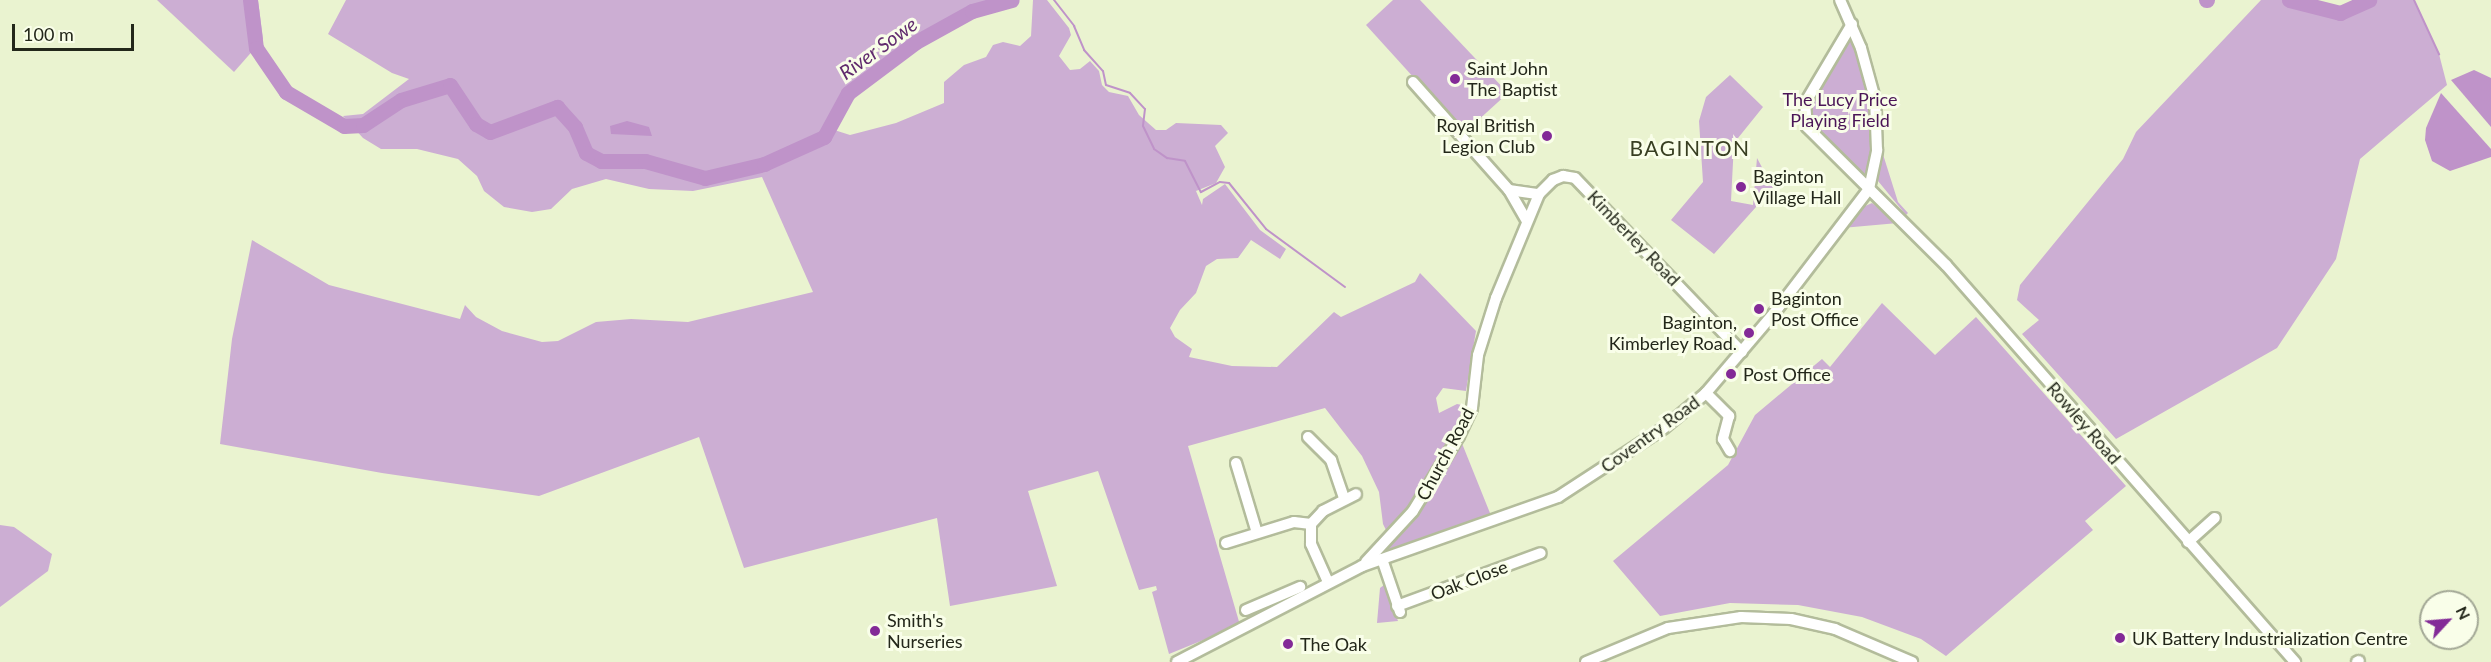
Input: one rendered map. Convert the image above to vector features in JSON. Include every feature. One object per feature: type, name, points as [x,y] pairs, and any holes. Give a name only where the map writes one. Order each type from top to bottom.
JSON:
[{"type":"street","name":"Coventry Road","points":[[1177,662],[1362,566],[1558,497],[1664,428],[1706,393],[1742,352],[1869,189],[1878,127],[1875,99],[1852,24],[1840,0]]},
{"type":"street","name":"Rowley Road","points":[[1852,24],[1805,103],[1803,115],[1807,127],[1869,189],[1887,203],[1946,265],[2295,662]]},
{"type":"street","points":[[1413,82],[1509,190],[1527,221]]},
{"type":"street","name":"Kimberley Road","points":[[1527,221],[1539,194],[1553,180],[1563,176],[1575,178],[1742,352]]},
{"type":"street","points":[[1509,190],[1539,194]]},
{"type":"street","name":"Church Road","points":[[1362,566],[1413,511],[1459,436],[1472,408],[1486,326],[1527,221]]},
{"type":"street","points":[[1706,393],[1729,416],[1723,440],[1730,451]]},
{"type":"street","points":[[1308,437],[1330,460],[1344,498]]},
{"type":"street","points":[[1236,463],[1257,533]]},
{"type":"street","points":[[1328,582],[1311,544],[1311,524],[1320,514],[1344,498],[1356,494]]},
{"type":"street","points":[[2188,542],[2215,518]]},
{"type":"street","points":[[1227,543],[1294,522],[1311,524]]},
{"type":"street","name":"Oak Close","points":[[1382,560],[1399,609],[1541,553]]},
{"type":"street","points":[[1246,610],[1300,587]]},
{"type":"street","points":[[1266,602],[1271,615]]},
{"type":"street","points":[[1586,662],[1668,628],[1741,617],[1791,619],[1835,629],[1912,662]]},
{"type":"green space","points":[[157,0],[258,0],[263,39],[234,72]]},
{"type":"green space","points":[[346,0],[1012,0],[972,11],[917,42],[848,93],[828,128],[850,135],[896,123],[944,103],[944,82],[964,65],[986,57],[993,45],[1003,42],[1020,46],[1031,36],[1033,0],[1047,0],[1069,28],[1071,35],[1059,56],[1070,70],[1080,69],[1090,61],[1099,71],[1102,85],[1109,92],[1128,96],[1139,115],[1156,130],[1166,130],[1176,123],[1221,125],[1228,133],[1215,146],[1225,167],[1216,183],[1196,191],[1202,205],[1203,199],[1225,184],[1260,230],[1286,249],[1280,259],[1251,240],[1238,258],[1217,259],[1206,266],[1196,293],[1180,310],[1170,328],[1175,337],[1192,349],[1189,357],[1232,366],[1277,367],[1334,312],[1341,317],[1415,282],[1420,273],[1476,331],[1466,391],[1443,388],[1436,398],[1439,413],[1457,404],[1467,406],[1459,436],[1494,523],[1362,566],[1390,538],[1383,524],[1379,492],[1362,456],[1325,408],[1188,446],[1240,625],[1169,654],[1152,592],[1157,590],[1156,586],[1139,590],[1098,471],[1028,491],[1057,586],[950,606],[937,518],[744,568],[699,437],[539,496],[382,473],[220,444],[232,339],[252,240],[329,285],[460,319],[465,305],[476,317],[502,331],[542,342],[558,341],[596,322],[631,319],[688,322],[813,292],[762,177],[693,191],[649,189],[606,179],[572,189],[551,209],[532,212],[504,207],[484,191],[477,176],[458,159],[417,149],[381,149],[363,138],[343,116],[363,114],[409,79],[392,73],[328,34]]},
{"type":"green space","points":[[1393,0],[1420,0],[1508,93],[1464,133],[1366,25]]},
{"type":"green space","points":[[2261,0],[2290,0],[2340,13],[2369,0],[2414,0],[2439,54],[2447,85],[2360,159],[2336,259],[2277,348],[2116,439],[2022,334],[2039,320],[2017,300],[2020,285],[2123,159],[2136,132]]},
{"type":"green space","name":"The Lucy Price Playing Field","points":[[1850,37],[1870,95],[1873,147],[1865,178],[1811,126],[1808,103]]},
{"type":"green space","points":[[1730,75],[1763,107],[1734,143],[1731,201],[1753,205],[1757,158],[1773,188],[1714,254],[1671,220],[1703,182],[1699,121],[1706,97]]},
{"type":"green space","points":[[1881,148],[1898,202],[1908,213],[1906,215],[1878,181]]},
{"type":"green space","points":[[1872,203],[1898,223],[1842,228],[1863,207]]},
{"type":"green space","points":[[1882,303],[1935,355],[1976,317],[2126,486],[2085,521],[2093,530],[1946,656],[1921,639],[1862,617],[1798,605],[1730,603],[1660,616],[1613,561],[1728,465],[1755,415],[1822,359],[1830,367]]},
{"type":"green space","points":[[0,525],[14,527],[52,554],[48,571],[0,607]]},
{"type":"green space","points":[[1384,585],[1398,621],[1377,623],[1380,588]]},
{"type":"shaded area","points":[[2474,70],[2491,78],[2491,127],[2451,80]]},
{"type":"shaded area","points":[[2441,93],[2491,149],[2491,157],[2450,171],[2432,161],[2425,140],[2426,128]]},
{"type":"shaded area","points":[[627,121],[649,127],[652,136],[611,134],[610,126]]},
{"type":"waterway","name":"River Sowe","points":[[250,0],[256,48],[286,92],[344,126],[363,125],[401,100],[450,85],[476,124],[490,132],[557,107],[575,127],[586,153],[601,161],[645,161],[705,178],[764,164],[824,137],[848,93],[916,42],[972,11],[1012,0]]},
{"type":"waterway","points":[[1054,0],[1074,26],[1084,50],[1103,71],[1106,85],[1130,93],[1145,109],[1143,126],[1154,149],[1167,158],[1185,161],[1201,192],[1220,182],[1229,183],[1266,229],[1345,287]]},
{"type":"waterway","name":"River Sowe","points":[[2289,0],[2340,13],[2369,0]]},
{"type":"waterway","points":[[2414,0],[2439,54]]},
{"type":"place","name":"Saint John The Baptist","points":[[1455,79]]},
{"type":"place","name":"Royal British Legion Club","points":[[1547,136]]},
{"type":"place","name":"Baginton Village Hall","points":[[1741,187]]},
{"type":"place","name":"Baginton Post Office","points":[[1759,309]]},
{"type":"place","name":"Baginton, Kimberley Road.","points":[[1749,333]]},
{"type":"place","name":"Post Office","points":[[1731,374]]},
{"type":"place","name":"Smith's Nurseries","points":[[875,631]]},
{"type":"place","name":"UK Battery Industrialization Centre","points":[[2120,638]]},
{"type":"place","name":"The Oak","points":[[1288,644]]},
{"type":"district","name":"BAGINTON","points":[[1690,148]]}]
